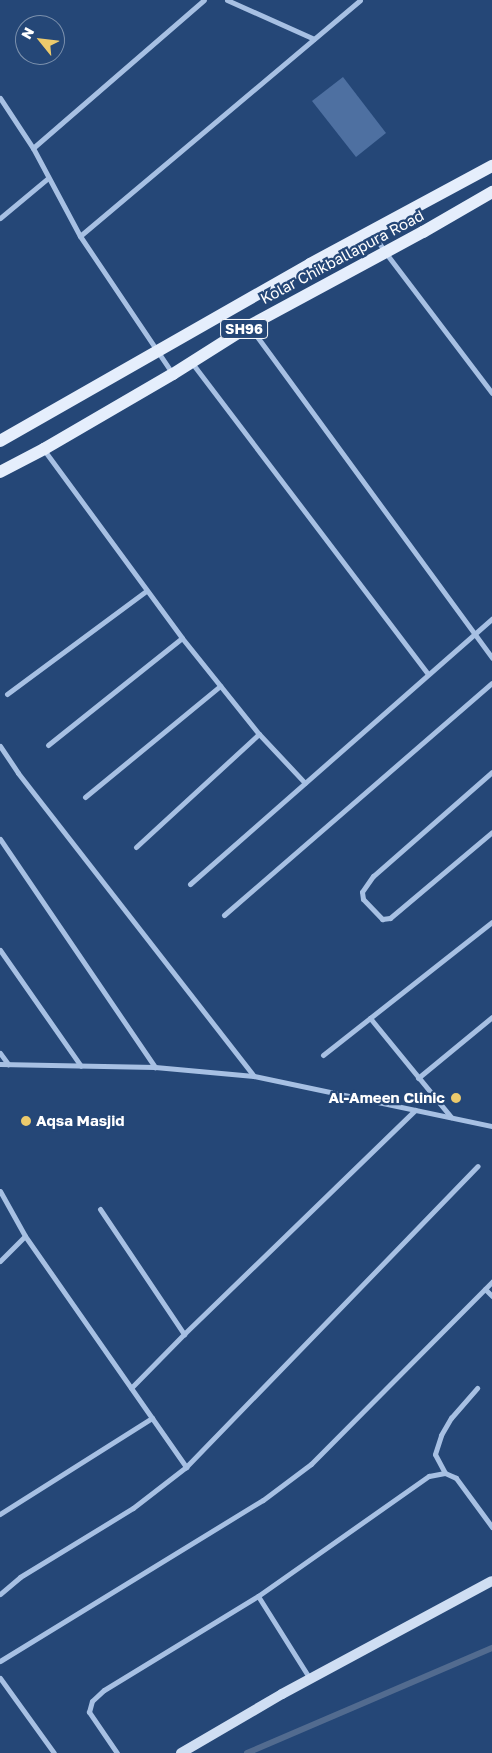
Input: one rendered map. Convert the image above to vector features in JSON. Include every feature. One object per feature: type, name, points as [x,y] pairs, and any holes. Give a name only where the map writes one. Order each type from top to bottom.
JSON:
[{"type":"main road","name":"Kolar Chikballapura Road","points":[[0,441],[159,350],[492,166]]},
{"type":"main road","name":"Kolar Chikballapura Road","points":[[0,472],[44,449],[192,363],[249,326],[492,192]]},
{"type":"street","points":[[33,148],[204,0]]},
{"type":"street","points":[[227,0],[314,39]]},
{"type":"street","points":[[80,236],[360,0]]},
{"type":"street","points":[[0,98],[33,148],[80,236],[159,350],[173,374]]},
{"type":"street","points":[[0,110],[6,105]]},
{"type":"street","points":[[0,218],[48,178]]},
{"type":"street","points":[[372,231],[385,252],[492,393]]},
{"type":"street","points":[[249,326],[492,658]]},
{"type":"street","points":[[192,363],[428,674]]},
{"type":"street","points":[[44,449],[182,638],[259,734],[305,783]]},
{"type":"street","points":[[7,694],[146,591]]},
{"type":"street","points":[[190,884],[492,619]]},
{"type":"street","points":[[48,745],[182,638]]},
{"type":"street","points":[[224,915],[492,683]]},
{"type":"street","points":[[85,797],[220,686]]},
{"type":"street","points":[[136,846],[259,734]]},
{"type":"street","points":[[0,746],[18,773],[254,1076]]},
{"type":"street","points":[[492,772],[373,876],[362,892],[363,899],[382,919],[390,918],[492,832]]},
{"type":"street","points":[[0,839],[155,1067]]},
{"type":"street","points":[[323,1055],[492,922]]},
{"type":"street","points":[[0,950],[80,1066]]},
{"type":"street","points":[[418,1078],[492,1017]]},
{"type":"street","points":[[370,1018],[452,1118]]},
{"type":"street","points":[[0,1053],[8,1064]]},
{"type":"street","points":[[0,1064],[155,1067],[254,1076],[492,1126]]},
{"type":"street","points":[[132,1388],[184,1334],[415,1110]]},
{"type":"street","points":[[0,1594],[20,1577],[133,1508],[186,1467],[478,1166]]},
{"type":"street","points":[[0,1190],[25,1236],[186,1467]]},
{"type":"street","points":[[100,1209],[184,1334]]},
{"type":"street","points":[[0,1261],[25,1236]]},
{"type":"street","points":[[0,1661],[262,1500],[311,1464],[492,1282]]},
{"type":"street","points":[[485,1289],[492,1296]]},
{"type":"street","points":[[444,1473],[435,1454],[441,1435],[452,1418],[477,1388]]},
{"type":"street","points":[[0,1514],[152,1418]]},
{"type":"street","points":[[117,1753],[89,1712],[92,1701],[104,1690],[258,1596],[429,1476],[444,1473],[456,1478],[492,1528]]},
{"type":"street","points":[[181,1753],[310,1679],[492,1581]]},
{"type":"street","points":[[258,1596],[310,1679]]},
{"type":"street","points":[[0,1678],[54,1753]]},
{"type":"building","points":[[343,77],[386,133],[356,157],[312,101]]},
{"type":"waterway","points":[[247,1753],[492,1648]]},
{"type":"place","name":"Al-Ameen Clinic","points":[[456,1098]]},
{"type":"place","name":"Aqsa Masjid","points":[[26,1121]]}]
